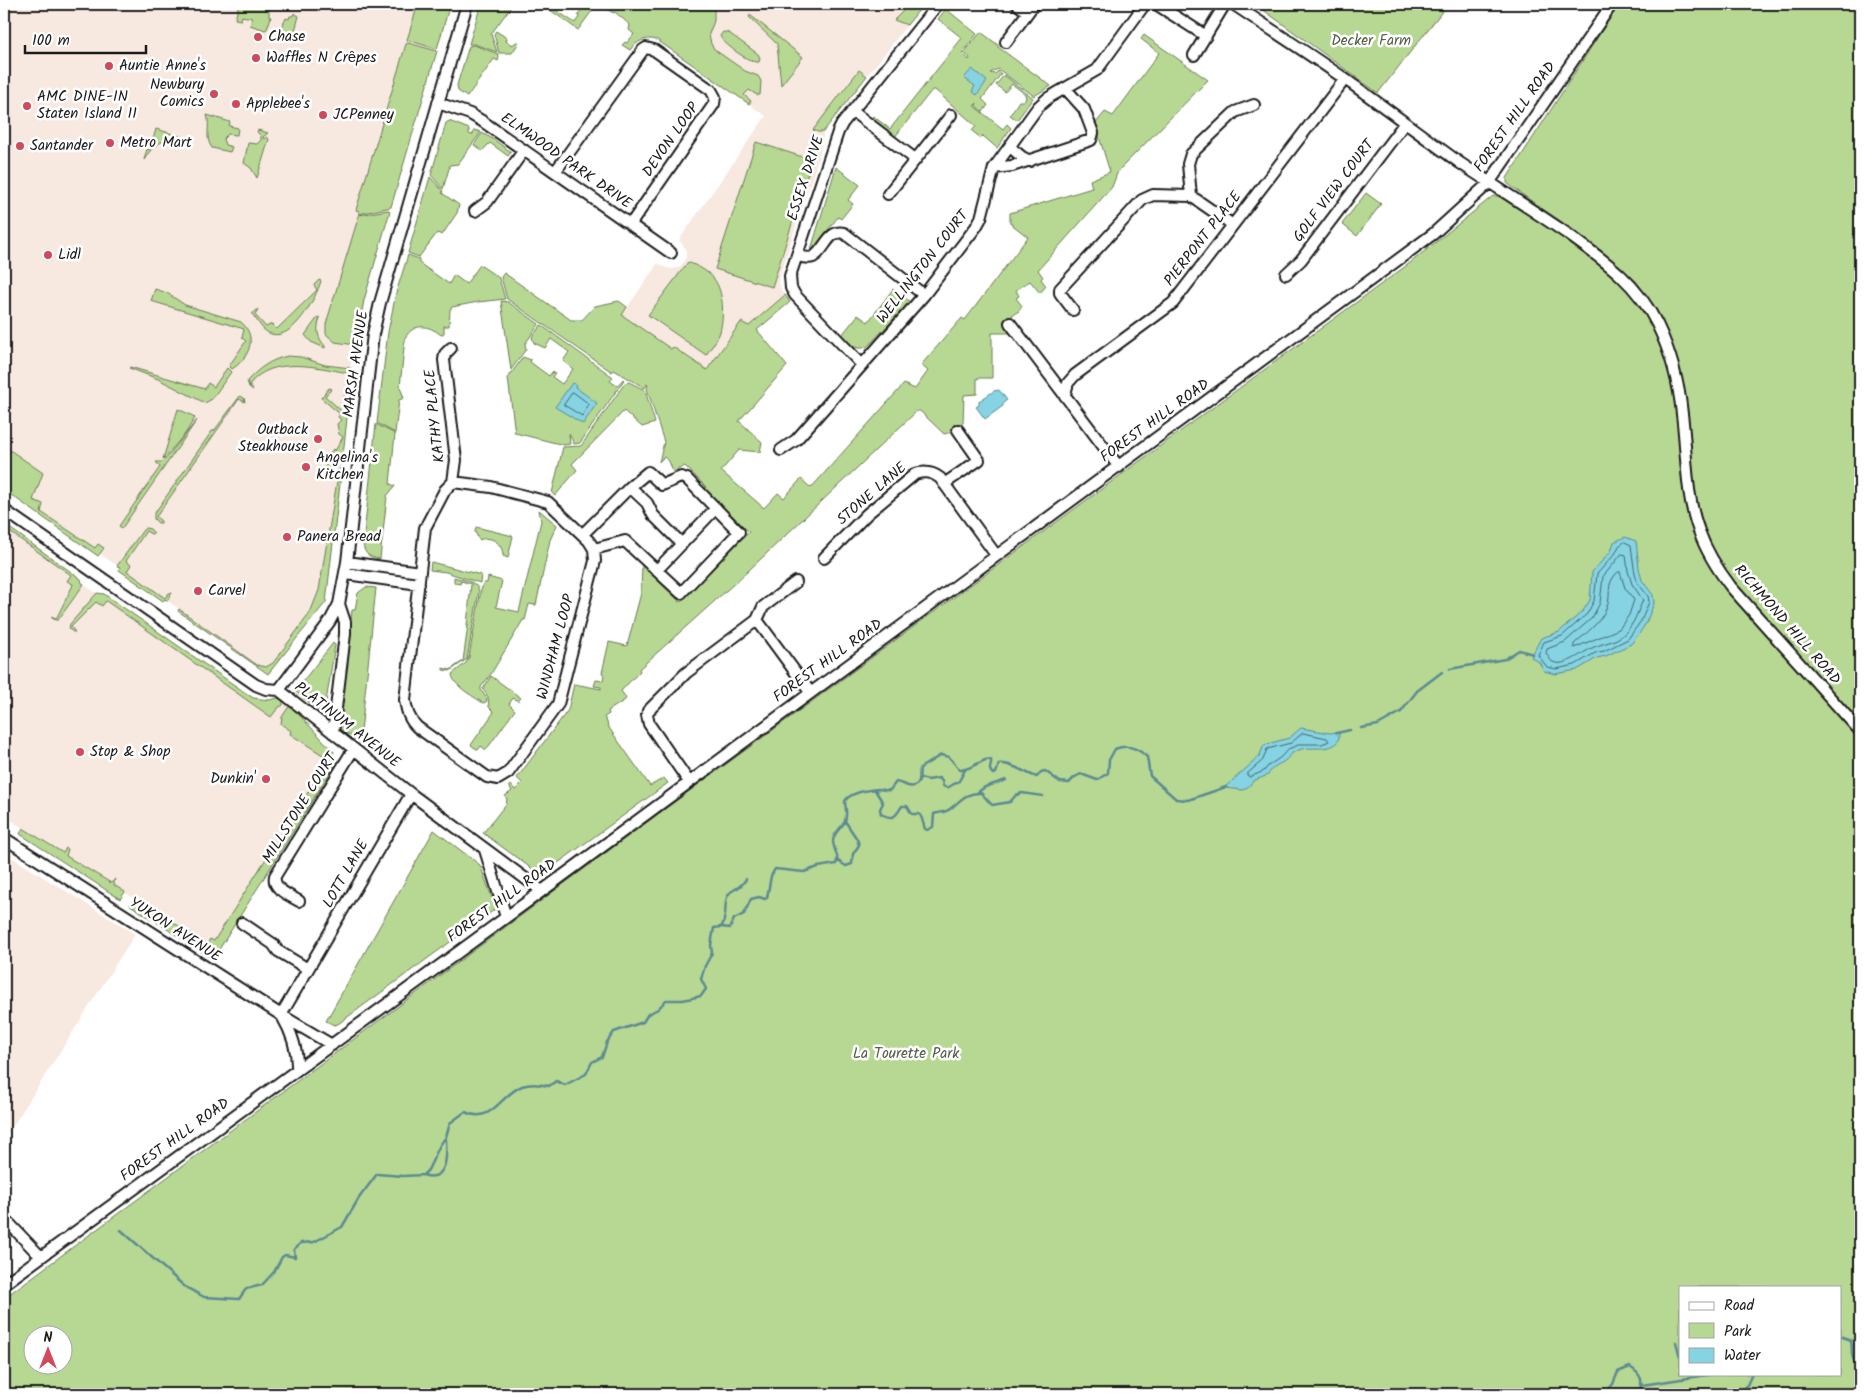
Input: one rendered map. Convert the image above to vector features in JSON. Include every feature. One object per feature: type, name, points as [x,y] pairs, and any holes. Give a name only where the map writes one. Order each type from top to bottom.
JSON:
[{"type":"street","name":"MARSH AVENUE","points":[[279,690],[330,621],[339,604],[348,562],[373,334],[380,303],[467,4]]},
{"type":"street","name":"ESSEX DRIVE","points":[[862,365],[795,295],[791,288],[790,280],[796,256],[833,144],[842,124],[938,4]]},
{"type":"street","points":[[1006,42],[1031,8],[1017,4]]},
{"type":"street","name":"WELLINGTON COURT","points":[[781,450],[796,440],[924,295],[976,227],[981,218],[994,168],[1042,102],[1097,70],[1145,4]]},
{"type":"street","points":[[1156,4],[1206,36]]},
{"type":"street","points":[[1194,55],[1225,4]]},
{"type":"street","name":"RICHMOND HILL ROAD","points":[[1232,4],[1345,79],[1404,124],[1533,211],[1601,259],[1634,287],[1647,305],[1667,349],[1677,385],[1692,502],[1698,529],[1705,545],[1731,587],[1860,731]]},
{"type":"street","name":"FOREST HILL ROAD","points":[[4,1284],[542,891],[1433,234],[1489,182],[1612,4]]},
{"type":"street","name":"DEVON LOOP","points":[[555,172],[646,48],[654,50],[711,90],[716,97],[714,104],[630,225]]},
{"type":"street","name":"PIERPONT PLACE","points":[[1065,394],[1068,383],[1075,375],[1173,303],[1345,79]]},
{"type":"street","points":[[994,168],[1030,161],[1089,142],[1092,139],[1092,133],[1084,109],[1066,89]]},
{"type":"street","name":"ELMWOOD PARK DRIVE","points":[[438,103],[470,114],[482,121],[671,253]]},
{"type":"street","points":[[1191,196],[1188,164],[1191,154],[1235,112],[1254,105]]},
{"type":"street","points":[[852,111],[915,160]]},
{"type":"street","points":[[888,194],[951,114]]},
{"type":"street","name":"GOLF VIEW COURT","points":[[1286,274],[1301,260],[1404,124]]},
{"type":"street","points":[[1010,147],[1030,161]]},
{"type":"street","points":[[474,211],[487,202],[524,150]]},
{"type":"street","points":[[1073,310],[1060,293],[1060,289],[1142,200],[1153,195],[1191,196],[1233,225]]},
{"type":"street","points":[[796,256],[813,257],[833,235],[844,232],[924,295]]},
{"type":"street","points":[[1010,323],[1119,466]]},
{"type":"street","name":"KATHY PLACE","points":[[451,348],[445,354],[444,360],[456,460],[453,482]]},
{"type":"street","points":[[944,484],[979,460],[958,430]]},
{"type":"street","points":[[453,482],[491,487],[544,500],[583,534],[594,549],[625,541],[681,593],[738,534],[738,530],[686,479],[681,477],[662,485],[648,472],[630,487],[583,534]]},
{"type":"street","name":"STONE LANE","points":[[824,558],[867,514],[915,474],[928,472],[935,475],[944,484],[996,555]]},
{"type":"street","name":"WINDHAM LOOP","points":[[453,482],[445,490],[427,523],[405,700],[408,716],[417,727],[487,777],[498,779],[508,773],[558,704],[595,560],[594,549]]},
{"type":"street","points":[[630,487],[647,503],[653,515],[682,544]]},
{"type":"street","points":[[657,570],[716,508]]},
{"type":"street","name":"PLATINUM AVENUE","points":[[4,510],[256,685],[266,690],[279,690],[353,750],[542,891]]},
{"type":"street","points":[[348,562],[420,572]]},
{"type":"street","points":[[346,574],[419,584]]},
{"type":"street","points":[[689,782],[649,724],[648,712],[686,673],[757,620],[763,607],[796,582]]},
{"type":"street","points":[[333,734],[345,634],[345,622],[339,604]]},
{"type":"street","points":[[757,620],[810,692]]},
{"type":"street","name":"MILLSTONE COURT","points":[[299,901],[277,887],[274,882],[275,876],[353,750]]},
{"type":"street","name":"LOTT LANE","points":[[282,1015],[411,794]]},
{"type":"street","name":"YUKON AVENUE","points":[[4,838],[332,1045]]},
{"type":"street","points":[[485,850],[506,917]]},
{"type":"street","points":[[242,923],[273,944],[278,952],[308,969]]},
{"type":"street","points":[[282,1015],[290,1029],[294,1043],[297,1070]]},
{"type":"street","points":[[4,1218],[41,1257]]},
{"type":"shaded area","points":[[4,4],[450,4],[369,281],[354,345],[350,371],[353,372],[349,403],[347,404],[345,416],[347,418],[326,602],[269,674],[178,611],[179,609],[165,599],[163,601],[119,570],[119,567],[100,554],[98,556],[4,490]]},
{"type":"shaded area","points":[[653,4],[924,4],[824,130],[820,153],[780,275],[781,290],[785,295],[749,327],[741,322],[707,370],[673,347],[671,349],[622,315],[658,263],[672,269],[678,268],[683,263],[686,257],[686,249],[679,240],[766,116],[638,27]]},
{"type":"shaded area","points":[[4,524],[80,578],[82,583],[99,595],[104,594],[248,694],[261,701],[282,700],[290,705],[334,752],[332,756],[338,760],[213,959],[130,905],[134,898],[125,893],[120,899],[20,834],[23,828],[8,818],[11,814],[10,810],[8,809],[4,815]]},
{"type":"shaded area","points":[[4,849],[12,855],[11,857],[135,934],[4,1140]]},
{"type":"green space","points":[[239,4],[266,5],[265,8],[269,9],[269,17],[271,17],[267,29],[250,25],[252,18],[242,16],[241,20],[235,19]]},
{"type":"green space","points":[[418,4],[450,4],[437,49],[407,40]]},
{"type":"green space","points":[[481,4],[513,4],[491,34],[497,52],[469,44]]},
{"type":"green space","points":[[585,4],[597,4],[578,30],[546,7],[548,5],[575,23]]},
{"type":"green space","points":[[600,4],[714,4],[714,21],[709,34],[711,44],[715,50],[745,71],[758,76],[761,81],[760,95],[749,90],[744,95],[751,101],[749,104],[657,40],[642,40],[630,50],[622,45],[625,42],[627,43],[634,34],[629,30],[630,25],[615,12],[613,13]]},
{"type":"green space","points":[[910,4],[924,4],[907,25],[894,20]]},
{"type":"green space","name":"Decker Farm","points":[[1255,4],[1448,4],[1378,93]]},
{"type":"green space","points":[[1619,4],[1860,4],[1860,724],[1743,594],[1714,550],[1701,521],[1693,481],[1688,421],[1668,338],[1653,304],[1636,281],[1623,269],[1507,183],[1507,178]]},
{"type":"green space","points":[[946,9],[977,34],[962,53],[969,60],[970,58],[964,53],[981,32],[1051,86],[1034,96],[998,69],[990,73],[995,74],[998,71],[1001,74],[982,99],[988,105],[983,112],[976,106],[977,103],[974,106],[1003,129],[1007,124],[1011,128],[997,148],[983,136],[981,138],[972,131],[976,126],[935,90],[932,90],[894,138],[871,119],[873,116],[890,129],[962,38],[938,19]]},
{"type":"green space","points":[[294,13],[299,16],[293,38],[282,35],[284,21],[286,18],[289,19],[290,16],[293,16]]},
{"type":"green space","points":[[750,15],[803,57],[781,85],[777,44],[749,17]]},
{"type":"green space","points":[[496,31],[507,38],[506,41],[512,45],[518,41],[512,53],[499,53],[494,34]]},
{"type":"green space","points":[[723,32],[729,33],[758,54],[759,62],[744,57],[732,48],[720,36]]},
{"type":"green space","points":[[1144,35],[1208,80],[1118,171],[1112,187],[1038,270],[1046,286],[1040,293],[1030,281],[1016,290],[1019,296],[1016,298],[1022,306],[1019,311],[1012,315],[1014,333],[992,333],[992,378],[977,378],[977,394],[964,395],[963,423],[944,434],[920,411],[917,411],[747,572],[639,669],[640,671],[621,691],[626,698],[625,700],[608,711],[609,714],[604,717],[607,725],[650,786],[664,778],[668,783],[543,874],[539,874],[483,833],[506,804],[507,799],[505,796],[512,791],[509,786],[511,785],[515,790],[522,783],[517,778],[568,710],[574,684],[601,689],[601,687],[594,686],[596,680],[603,681],[604,674],[602,673],[609,642],[627,646],[641,593],[642,565],[680,602],[749,532],[705,489],[706,487],[685,466],[673,472],[669,461],[664,457],[659,462],[664,442],[647,389],[648,385],[645,388],[614,370],[612,372],[507,299],[501,277],[504,273],[571,320],[582,320],[595,306],[619,301],[627,307],[622,315],[671,349],[673,347],[707,370],[741,322],[749,326],[785,295],[790,302],[757,330],[787,366],[739,421],[762,442],[760,452],[739,450],[721,471],[764,508],[778,493],[784,498],[801,479],[811,488],[904,384],[915,389],[928,371],[921,365],[962,318],[965,320],[1028,237],[1010,223],[1010,213],[1092,188],[1090,180],[1110,172],[1095,124],[1105,112],[1113,116],[1159,53],[1141,39]]},
{"type":"green space","points":[[406,44],[437,51],[391,207],[359,214],[359,211],[356,210]]},
{"type":"green space","points":[[474,45],[498,54],[499,58],[498,61],[494,59],[467,97],[458,91],[457,85],[469,46]]},
{"type":"green space","points":[[859,70],[867,76],[823,132],[813,130]]},
{"type":"green space","points":[[1004,75],[1033,98],[1017,120],[1010,115],[1019,101],[1026,99],[1025,94],[1012,84],[1005,92],[996,85]]},
{"type":"green space","points":[[207,115],[230,122],[229,126],[238,128],[237,135],[228,134],[223,139],[225,145],[232,147],[230,152],[212,148],[208,140]]},
{"type":"green space","points":[[449,121],[469,129],[469,134],[471,135],[474,130],[481,132],[458,164],[450,165],[443,189],[431,175],[446,123]]},
{"type":"green space","points":[[156,129],[183,137],[185,141],[159,143],[144,160],[147,149],[150,150]]},
{"type":"green space","points":[[258,130],[268,133],[263,137],[264,139],[267,137],[269,139],[257,178],[251,168],[244,163],[248,143],[257,144],[261,140],[261,136],[257,132]]},
{"type":"green space","points":[[482,133],[511,152],[508,156],[490,143],[482,151],[474,145]]},
{"type":"green space","points":[[756,142],[812,160],[772,287],[715,269]]},
{"type":"green space","points":[[836,167],[860,185],[848,200],[853,204],[841,219],[838,217],[810,253]]},
{"type":"green space","points":[[430,177],[443,191],[442,193],[459,205],[457,213],[442,235],[437,233],[419,257],[408,253]]},
{"type":"green space","points":[[1366,193],[1381,204],[1357,236],[1342,224]]},
{"type":"green space","name":"La Tourette Park","points":[[1493,196],[1500,196],[1586,251],[1617,277],[1646,309],[1660,339],[1669,371],[1676,404],[1687,507],[1693,530],[1702,550],[1721,580],[1860,737],[1860,1394],[4,1394],[4,1298],[661,812],[1410,263]]},
{"type":"green space","points":[[390,211],[364,300],[356,344],[335,342],[326,334],[326,324],[359,215]]},
{"type":"green space","points":[[408,255],[419,259],[419,263],[449,284],[454,275],[466,284],[480,265],[499,278],[505,299],[452,307],[450,310],[449,326],[444,326],[444,333],[441,335],[427,327],[417,327],[409,333],[405,338],[400,387],[404,398],[399,400],[395,433],[377,423],[388,332],[396,293]]},
{"type":"green space","points":[[688,262],[711,276],[720,291],[722,319],[720,332],[706,355],[648,315]]},
{"type":"green space","points":[[319,280],[321,281],[314,297],[309,307],[295,325],[287,331],[279,334],[268,333],[252,314],[258,309],[255,315],[266,327],[272,324],[277,329],[317,290],[314,285]]},
{"type":"green space","points":[[155,289],[167,293],[185,305],[241,322],[246,328],[250,341],[247,354],[243,360],[232,369],[229,366],[246,341],[242,338],[244,329],[151,301]]},
{"type":"green space","points":[[893,289],[910,302],[867,347],[856,347],[841,336],[858,315],[868,322]]},
{"type":"green space","points":[[501,301],[508,302],[539,324],[525,344],[526,349],[511,370]]},
{"type":"green space","points":[[318,317],[320,318],[318,333],[325,348],[311,342],[305,335]]},
{"type":"green space","points":[[541,325],[613,377],[610,381],[617,386],[624,380],[580,443],[574,444],[569,434],[570,444],[564,445],[515,433],[508,378],[523,357],[531,360],[530,362],[549,376],[552,372],[555,373],[552,377],[562,384],[573,369],[563,361],[569,352],[551,339],[545,348],[534,343],[532,337]]},
{"type":"green space","points":[[288,356],[301,357],[325,365],[351,368],[350,371],[353,372],[349,403],[347,404],[343,398],[347,391],[348,373],[323,368],[282,366],[258,376],[249,385],[253,390],[249,387],[247,381],[260,369],[276,359]]},
{"type":"green space","points":[[130,367],[205,389],[208,383],[214,387],[227,368],[231,372],[212,399],[205,403]]},
{"type":"green space","points":[[629,382],[645,390],[655,423],[642,427],[624,411],[572,464],[577,470],[555,496],[552,493],[563,447],[581,446],[625,383]]},
{"type":"green space","points":[[329,388],[332,389],[325,396],[347,418],[343,456],[338,456],[336,459],[327,480],[324,468],[329,461],[329,455],[333,449],[335,451],[343,437],[339,434],[337,424],[341,420],[338,417],[340,414],[321,398]]},
{"type":"green space","points":[[240,396],[244,398],[245,402],[239,399],[156,517],[161,521],[161,523],[158,523],[154,519],[154,514],[212,431],[214,431]]},
{"type":"green space","points":[[178,409],[195,418],[185,434],[163,459]]},
{"type":"green space","points":[[197,420],[122,528],[119,526],[160,467],[156,462],[163,462]]},
{"type":"green space","points":[[376,424],[395,434],[390,484],[395,486],[387,496],[380,559],[368,555],[363,544]]},
{"type":"green space","points":[[4,446],[43,473],[33,500],[43,504],[41,512],[95,548],[98,544],[104,548],[98,556],[4,490]]},
{"type":"green space","points":[[342,467],[326,602],[268,674],[178,611],[179,609],[257,665],[266,667],[273,663],[310,613],[319,590],[339,469]]},
{"type":"green space","points":[[539,510],[557,525],[550,540],[536,605],[529,604],[525,620],[523,620],[491,674],[481,687],[487,699],[483,703],[460,687],[452,674],[466,663],[469,657],[481,590],[484,583],[487,583],[488,577],[502,581],[496,607],[519,612],[541,521]]},
{"type":"green space","points":[[4,524],[81,579],[84,584],[58,620],[51,617],[56,619],[72,587],[73,584],[67,581],[71,575],[4,528]]},
{"type":"green space","points":[[476,527],[513,536],[508,558],[503,556],[501,547],[496,541],[492,539],[479,540],[475,532]]},
{"type":"green space","points":[[146,528],[154,533],[151,534],[146,531],[126,561],[131,565],[127,571],[165,598],[169,593],[172,593],[167,601],[165,599],[163,601],[119,570],[120,567],[117,566]]},
{"type":"green space","points":[[431,562],[481,575],[480,583],[446,572],[430,570]]},
{"type":"green space","points":[[454,577],[473,583],[479,591],[467,659],[450,671],[443,670],[443,668],[450,670],[463,661],[471,584],[461,581],[460,584],[454,583]]},
{"type":"green space","points":[[366,587],[376,588],[361,732],[364,741],[362,743],[349,734],[345,734],[339,727],[352,610],[355,610],[358,593]]},
{"type":"green space","points":[[97,593],[104,594],[253,698],[269,700],[278,698],[283,701],[283,705],[271,717],[106,601],[102,606],[96,602],[71,627],[75,632],[73,632],[69,629],[70,624]]},
{"type":"green space","points":[[333,643],[335,645],[324,715],[295,691]]},
{"type":"green space","points":[[491,676],[521,698],[518,701],[513,698],[509,704],[515,710],[486,750],[481,746],[478,750],[471,745],[494,712],[489,707],[488,697],[483,689]]},
{"type":"green space","points":[[290,705],[334,752],[332,756],[338,760],[213,959],[130,905],[134,898],[137,899],[207,944],[210,939],[214,941],[329,759],[290,734],[291,731],[281,724],[282,717]]},
{"type":"green space","points":[[23,828],[63,853],[66,848],[68,849],[66,856],[111,883],[115,879],[114,885],[125,892],[120,899],[20,834]]},
{"type":"green space","points":[[434,830],[480,865],[494,903],[494,910],[338,1024],[334,1025],[326,1021]]},
{"type":"water","points":[[972,69],[987,81],[977,95],[972,91],[975,86],[964,78]]},
{"type":"water","points":[[572,383],[597,403],[583,424],[555,407]]},
{"type":"water","points":[[999,390],[1007,400],[1003,403],[1003,406],[985,419],[976,407],[979,405],[979,401],[994,391]]},
{"type":"water","points":[[1625,537],[1636,541],[1642,580],[1653,595],[1654,603],[1646,623],[1631,644],[1606,656],[1597,658],[1577,670],[1555,674],[1544,671],[1539,662],[1531,657],[1541,638],[1559,632],[1583,611],[1590,600],[1592,572],[1611,551],[1614,542]]},
{"type":"water","points":[[1301,728],[1330,733],[1339,732],[1339,739],[1336,744],[1326,748],[1307,748],[1294,752],[1286,760],[1273,768],[1268,775],[1253,781],[1243,790],[1224,788],[1259,757],[1264,745],[1289,738]]},
{"type":"waterway","points":[[1450,669],[1505,659],[1519,650],[1533,654]]},
{"type":"waterway","points":[[1361,728],[1378,725],[1401,712],[1417,691],[1442,672]]},
{"type":"waterway","points":[[1337,733],[1350,730]]},
{"type":"waterway","points":[[121,1230],[184,1286],[204,1297],[239,1299],[246,1289],[262,1285],[274,1272],[282,1257],[285,1255],[295,1257],[294,1249],[301,1243],[314,1242],[342,1227],[359,1198],[377,1174],[423,1175],[428,1170],[446,1137],[450,1123],[465,1112],[474,1115],[482,1115],[489,1112],[514,1090],[525,1085],[549,1086],[556,1081],[565,1085],[586,1074],[592,1062],[602,1057],[607,1042],[614,1032],[643,1022],[648,1014],[658,1009],[666,1000],[683,1000],[701,996],[706,989],[701,979],[712,953],[711,945],[714,928],[730,928],[734,919],[744,914],[751,899],[767,898],[771,876],[775,869],[804,872],[836,864],[837,858],[833,838],[845,821],[845,801],[847,798],[864,791],[890,790],[896,782],[914,786],[919,781],[920,768],[941,755],[949,757],[960,770],[991,760],[990,769],[993,774],[996,773],[999,764],[1003,764],[1013,766],[1037,777],[1041,772],[1045,771],[1060,782],[1069,783],[1081,774],[1097,780],[1108,773],[1109,760],[1115,749],[1128,747],[1140,751],[1147,757],[1150,776],[1176,799],[1188,800],[1226,787]]},
{"type":"waterway","points":[[920,778],[928,780],[939,778],[943,786],[947,788],[959,781],[965,770]]},
{"type":"waterway","points":[[978,792],[985,787],[1006,780]]},
{"type":"waterway","points":[[875,790],[883,803],[880,809],[881,814],[892,817],[902,806],[907,806],[912,814],[919,814],[921,816],[927,830],[933,827],[934,814],[948,810],[971,794],[981,793],[992,805],[1010,802],[1016,795],[1022,793],[1043,796]]},
{"type":"waterway","points":[[838,861],[846,866],[852,864],[853,854],[859,845],[845,821]]},
{"type":"waterway","points":[[721,927],[728,895],[741,886],[746,879]]},
{"type":"waterway","points":[[423,1175],[437,1175],[442,1171],[446,1160],[446,1139]]},
{"type":"waterway","points":[[1842,1337],[1851,1340],[1852,1355],[1854,1361],[1860,1367]]},
{"type":"waterway","points":[[1676,1342],[1679,1353]]},
{"type":"waterway","points":[[1605,1394],[1613,1384],[1618,1372],[1630,1367],[1641,1379],[1638,1394]]},
{"type":"waterway","points":[[1642,1385],[1701,1376]]},
{"type":"waterway","points":[[1737,1394],[1747,1385],[1751,1376]]},
{"type":"place","name":"Chase","points":[[258,37]]},
{"type":"place","name":"Waffles N Crȇpes","points":[[256,58]]},
{"type":"place","name":"Auntie Anne's","points":[[109,66]]},
{"type":"place","name":"Newbury Comics","points":[[214,94]]},
{"type":"place","name":"Applebee's","points":[[236,104]]},
{"type":"place","name":"AMC DINE-IN Staten Island 11","points":[[27,106]]},
{"type":"place","name":"JCPenney","points":[[323,115]]},
{"type":"place","name":"Metro Mart","points":[[110,143]]},
{"type":"place","name":"Santander","points":[[20,146]]},
{"type":"place","name":"Lidl","points":[[48,255]]},
{"type":"place","name":"Outback Steakhouse","points":[[318,439]]},
{"type":"place","name":"Angelina's Kitchen","points":[[306,467]]},
{"type":"place","name":"Panera Bread","points":[[287,537]]},
{"type":"place","name":"Carvel","points":[[198,591]]},
{"type":"place","name":"Stop & Shop","points":[[80,752]]},
{"type":"place","name":"Dunkin'","points":[[266,779]]}]
